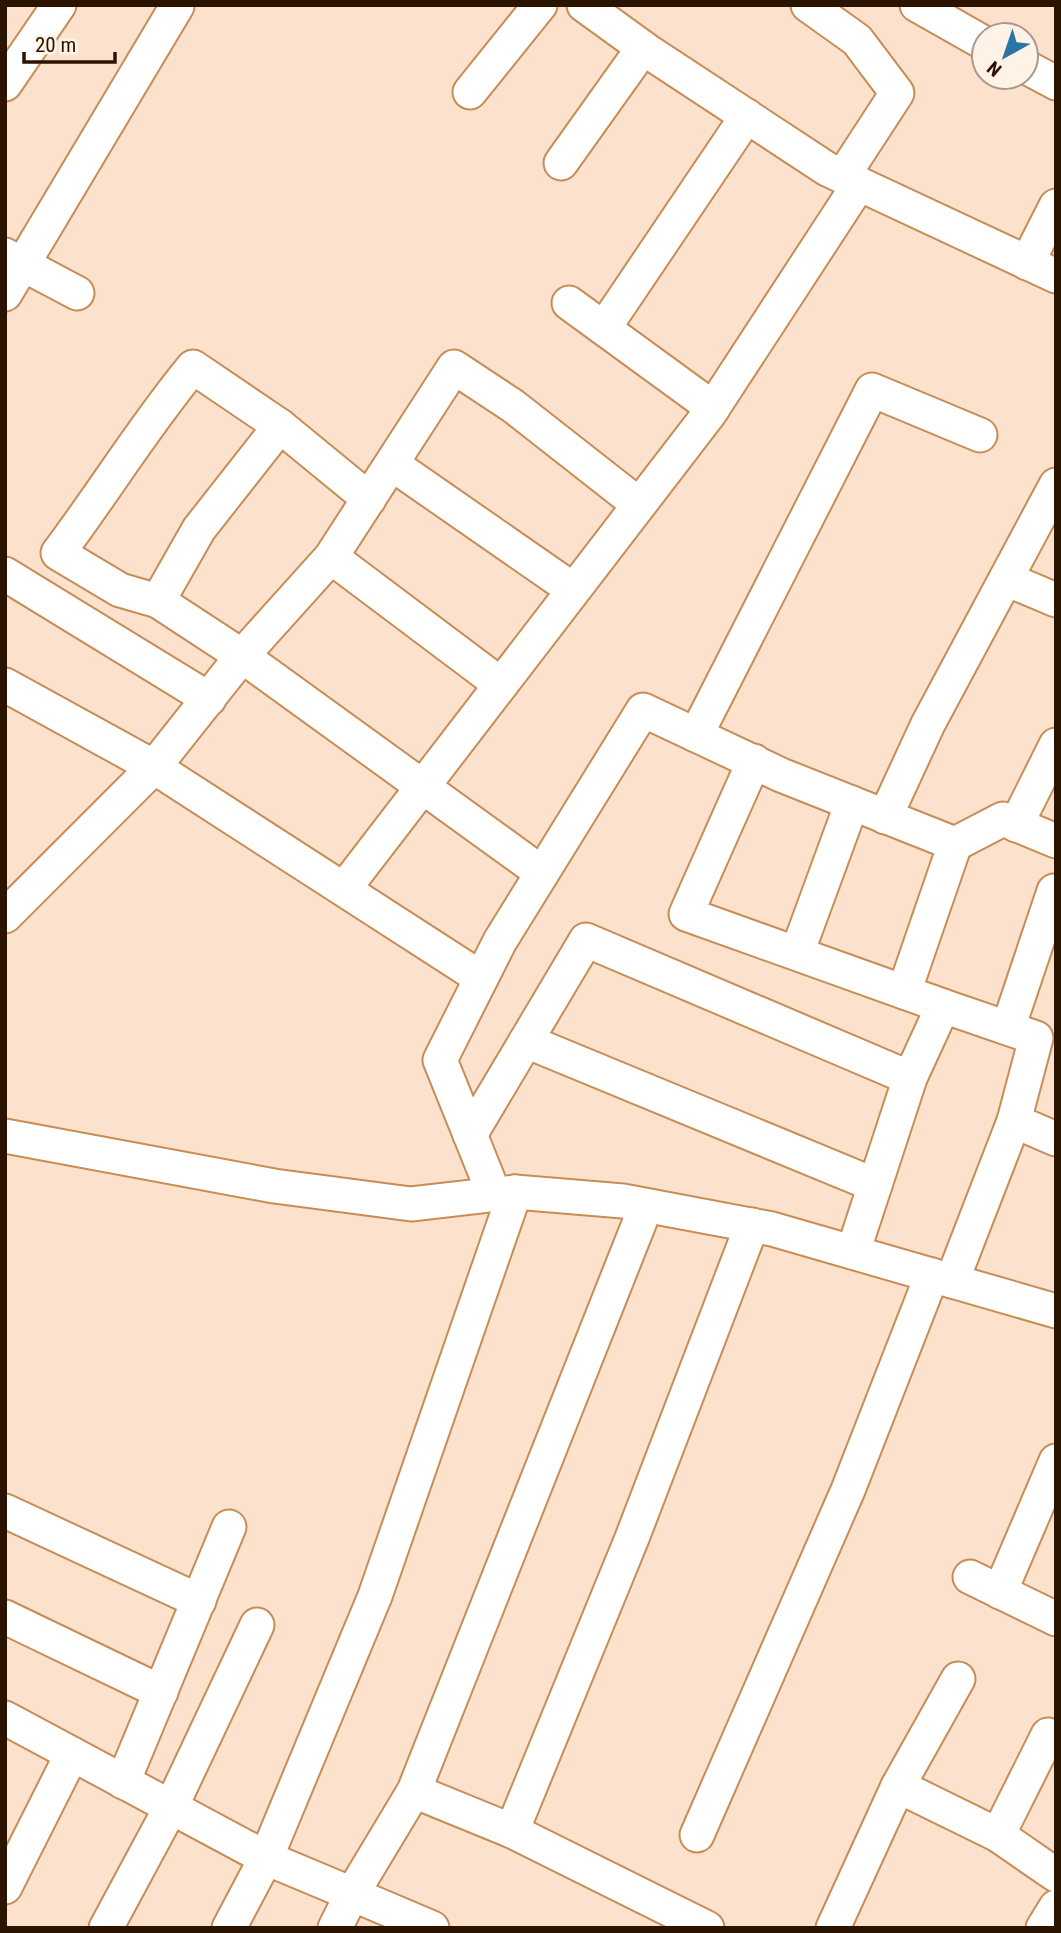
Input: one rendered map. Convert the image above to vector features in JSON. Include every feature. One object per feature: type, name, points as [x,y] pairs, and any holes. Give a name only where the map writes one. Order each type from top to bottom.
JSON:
[{"type":"street","points":[[5,84],[59,5]]},
{"type":"street","points":[[470,92],[540,5]]},
{"type":"street","points":[[584,5],[747,117],[851,180],[1042,270],[1056,206]]},
{"type":"street","points":[[344,889],[713,408],[851,180],[897,93],[857,40],[808,5]]},
{"type":"street","points":[[917,5],[970,35]]},
{"type":"street","points":[[5,294],[14,260],[177,6]]},
{"type":"street","points":[[561,163],[643,48]]},
{"type":"street","points":[[1040,74],[1056,83]]},
{"type":"street","points":[[604,328],[747,117]]},
{"type":"street","points":[[14,260],[77,293]]},
{"type":"street","points":[[569,303],[713,408]]},
{"type":"street","points":[[369,499],[279,426],[192,367],[157,411],[104,492],[58,553],[120,590],[158,601],[242,656],[542,873]]},
{"type":"street","points":[[5,916],[154,767],[242,656],[331,557],[454,367],[513,406],[638,504]]},
{"type":"street","points":[[696,735],[872,390],[980,435]]},
{"type":"street","points":[[158,601],[198,529],[279,426]]},
{"type":"street","points":[[392,464],[572,589]]},
{"type":"street","points":[[885,817],[928,724],[1056,485]]},
{"type":"street","points":[[331,557],[500,684]]},
{"type":"street","points":[[5,574],[209,699]]},
{"type":"street","points":[[1006,579],[1056,600]]},
{"type":"street","points":[[5,685],[154,767],[481,978]]},
{"type":"street","points":[[229,1928],[266,1858],[387,1564],[504,1193],[470,1135],[440,1060],[500,940],[643,710],[754,761],[955,844]]},
{"type":"street","points":[[1016,825],[1056,745]]},
{"type":"street","points":[[697,1835],[1014,1121],[1035,1038],[686,914],[754,761]]},
{"type":"street","points":[[797,953],[852,803]]},
{"type":"street","points":[[904,992],[955,844],[1003,820],[1056,841]]},
{"type":"street","points":[[1008,1028],[1054,891]]},
{"type":"street","points":[[470,1135],[586,940],[910,1078]]},
{"type":"street","points":[[853,1252],[910,1078],[943,1006]]},
{"type":"street","points":[[526,1041],[875,1185]]},
{"type":"street","points":[[1014,1121],[1056,1139]]},
{"type":"street","points":[[5,1136],[274,1186],[411,1204],[504,1193],[646,1206],[752,1225],[1056,1311]]},
{"type":"street","points":[[335,1928],[352,1894],[414,1791],[646,1206]]},
{"type":"street","points":[[512,1831],[632,1538],[752,1225]]},
{"type":"street","points":[[1000,1592],[1056,1461]]},
{"type":"street","points":[[5,1511],[199,1601]]},
{"type":"street","points":[[123,1782],[229,1527]]},
{"type":"street","points":[[971,1577],[1056,1619]]},
{"type":"street","points":[[5,1617],[161,1692]]},
{"type":"street","points":[[106,1928],[171,1807],[257,1625]]},
{"type":"street","points":[[833,1928],[898,1786],[958,1679]]},
{"type":"street","points":[[5,1718],[266,1858],[432,1928]]},
{"type":"street","points":[[998,1835],[1048,1735]]},
{"type":"street","points":[[5,1887],[72,1754]]},
{"type":"street","points":[[898,1786],[998,1835],[1056,1875]]},
{"type":"street","points":[[414,1791],[512,1831],[707,1928]]},
{"type":"street","points":[[1043,1928],[1056,1907]]}]
